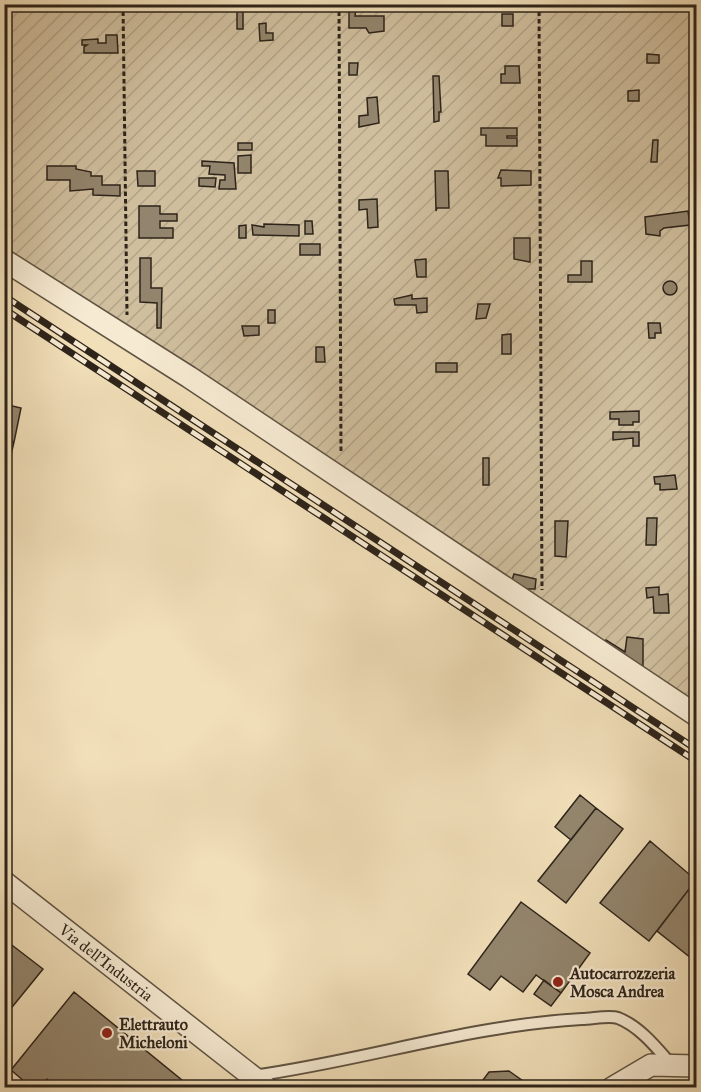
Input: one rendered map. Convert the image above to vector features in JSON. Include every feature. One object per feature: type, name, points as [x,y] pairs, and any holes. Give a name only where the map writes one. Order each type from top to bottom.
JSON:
[{"type":"street","points":[[4,260],[127,337],[696,715]]},
{"type":"street","name":"Via dell'Industria","points":[[4,882],[259,1082]]},
{"type":"street","points":[[612,1088],[651,1065],[670,1063],[696,1066]]},
{"type":"lane","points":[[259,1082],[308,1068],[401,1047],[526,1025],[617,1018],[650,1040],[670,1063]]},
{"type":"path","points":[[123,4],[127,337]]},
{"type":"path","points":[[339,4],[341,480]]},
{"type":"path","points":[[539,4],[542,613]]},
{"type":"shaded area","points":[[4,5],[696,5],[696,707],[5,255]]},
{"type":"building","points":[[237,4],[243,4],[243,29],[237,29]]},
{"type":"building","points":[[349,8],[356,8],[355,16],[384,16],[384,31],[369,33],[366,28],[349,28]]},
{"type":"building","points":[[502,14],[513,14],[513,26],[502,26]]},
{"type":"building","points":[[266,23],[266,33],[273,33],[273,40],[260,41],[259,24]]},
{"type":"building","points":[[106,35],[117,35],[118,53],[84,53],[84,47],[87,45],[82,45],[82,40],[98,39],[98,43],[106,43]]},
{"type":"building","points":[[647,54],[659,55],[659,63],[647,63]]},
{"type":"building","points":[[349,63],[358,63],[357,75],[349,75]]},
{"type":"building","points":[[505,66],[519,66],[520,83],[501,83],[501,74],[505,74]]},
{"type":"building","points":[[433,76],[439,76],[441,112],[439,112],[439,121],[434,122]]},
{"type":"building","points":[[639,90],[639,101],[628,101],[628,91]]},
{"type":"building","points":[[377,97],[379,123],[359,127],[359,116],[368,115],[367,98]]},
{"type":"building","points":[[481,128],[517,128],[517,136],[507,136],[507,138],[517,138],[517,146],[486,146],[486,135],[481,135]]},
{"type":"building","points":[[653,140],[658,140],[657,162],[651,162]]},
{"type":"building","points":[[238,143],[252,143],[252,150],[238,150]]},
{"type":"building","points":[[251,155],[251,173],[238,173],[238,156]]},
{"type":"building","points":[[202,161],[234,163],[236,189],[219,189],[220,180],[225,180],[225,175],[209,174],[210,166],[202,166]]},
{"type":"building","points":[[47,166],[76,166],[76,169],[91,172],[91,176],[102,176],[102,185],[120,185],[120,196],[93,195],[93,189],[70,191],[70,180],[47,180]]},
{"type":"building","points":[[501,170],[531,171],[531,185],[501,186],[501,178],[498,178]]},
{"type":"building","points":[[137,171],[155,171],[155,186],[138,186]]},
{"type":"building","points":[[435,171],[448,171],[449,208],[437,208],[436,211]]},
{"type":"building","points":[[199,178],[216,178],[215,187],[199,186]]},
{"type":"building","points":[[377,199],[378,227],[368,228],[367,209],[359,210],[359,200]]},
{"type":"building","points":[[139,206],[160,206],[160,214],[177,214],[177,221],[160,221],[160,228],[173,228],[173,238],[139,238]]},
{"type":"building","points":[[688,211],[690,225],[664,228],[660,231],[660,236],[646,234],[645,217]]},
{"type":"building","points":[[305,221],[312,221],[313,234],[305,234]]},
{"type":"building","points":[[264,224],[299,225],[299,236],[253,235],[252,225],[264,227]]},
{"type":"building","points":[[246,225],[246,238],[239,238],[239,226]]},
{"type":"building","points":[[514,238],[530,238],[530,262],[514,259]]},
{"type":"building","points":[[300,244],[320,244],[320,255],[300,255]]},
{"type":"building","points":[[140,258],[151,258],[151,288],[162,288],[161,328],[157,328],[157,303],[140,302]]},
{"type":"building","points":[[426,259],[426,277],[417,277],[415,260]]},
{"type":"building","points":[[581,261],[592,261],[592,282],[568,282],[568,275],[581,275]]},
{"type":"building","points":[[667,281],[673,281],[677,288],[673,295],[667,295],[663,291],[663,285]]},
{"type":"building","points":[[412,295],[412,299],[427,298],[427,312],[417,313],[416,305],[395,305],[394,299]]},
{"type":"building","points":[[478,304],[490,304],[486,318],[476,319]]},
{"type":"building","points":[[268,310],[275,310],[275,323],[268,323]]},
{"type":"building","points":[[648,323],[660,323],[661,333],[655,333],[655,338],[649,338]]},
{"type":"building","points":[[242,326],[259,326],[259,335],[244,336]]},
{"type":"building","points":[[511,334],[511,354],[502,354],[502,335]]},
{"type":"building","points":[[316,347],[324,347],[325,362],[316,362]]},
{"type":"building","points":[[436,363],[457,363],[457,372],[436,372]]},
{"type":"building","points":[[4,404],[21,408],[14,442],[4,440]]},
{"type":"building","points":[[639,411],[639,422],[633,422],[633,425],[619,425],[619,419],[610,419],[610,412]]},
{"type":"building","points":[[613,432],[639,432],[639,446],[633,446],[633,438],[613,440]]},
{"type":"building","points":[[4,440],[14,442],[5,481],[4,481]]},
{"type":"building","points":[[483,458],[489,458],[489,485],[483,485]]},
{"type":"building","points":[[675,475],[677,489],[660,490],[660,484],[655,484],[654,477]]},
{"type":"building","points":[[647,518],[657,518],[656,545],[646,545]]},
{"type":"building","points":[[555,521],[568,521],[566,557],[555,556]]},
{"type":"building","points":[[514,574],[536,579],[535,589],[527,589],[516,583],[512,580]]},
{"type":"building","points":[[659,587],[659,595],[668,594],[669,613],[654,613],[653,597],[647,598],[646,588]]},
{"type":"building","points":[[627,637],[643,639],[643,672],[601,646],[606,640],[625,652]]},
{"type":"building","points":[[580,795],[596,808],[571,840],[555,827]]},
{"type":"building","points":[[596,808],[623,829],[566,903],[538,881]]},
{"type":"building","points":[[650,841],[696,880],[649,941],[600,903]]},
{"type":"building","points":[[696,880],[696,962],[657,931]]},
{"type":"building","points":[[521,902],[590,953],[561,993],[536,975],[523,992],[501,976],[490,990],[468,974]]},
{"type":"building","points":[[4,939],[43,969],[4,1017]]},
{"type":"building","points":[[544,980],[561,993],[551,1006],[534,994]]},
{"type":"building","points":[[74,992],[183,1081],[178,1088],[57,1088],[47,1079],[40,1088],[32,1088],[11,1070]]},
{"type":"building","points":[[509,1071],[533,1088],[477,1088],[489,1072]]},
{"type":"railway","points":[[4,296],[696,749]]},
{"type":"railway","points":[[4,309],[696,761]]},
{"type":"place","name":"Autocarrozzeria Mosca Andrea","points":[[558,982]]},
{"type":"place","name":"Elettrauto Micheloni","points":[[107,1033]]}]
